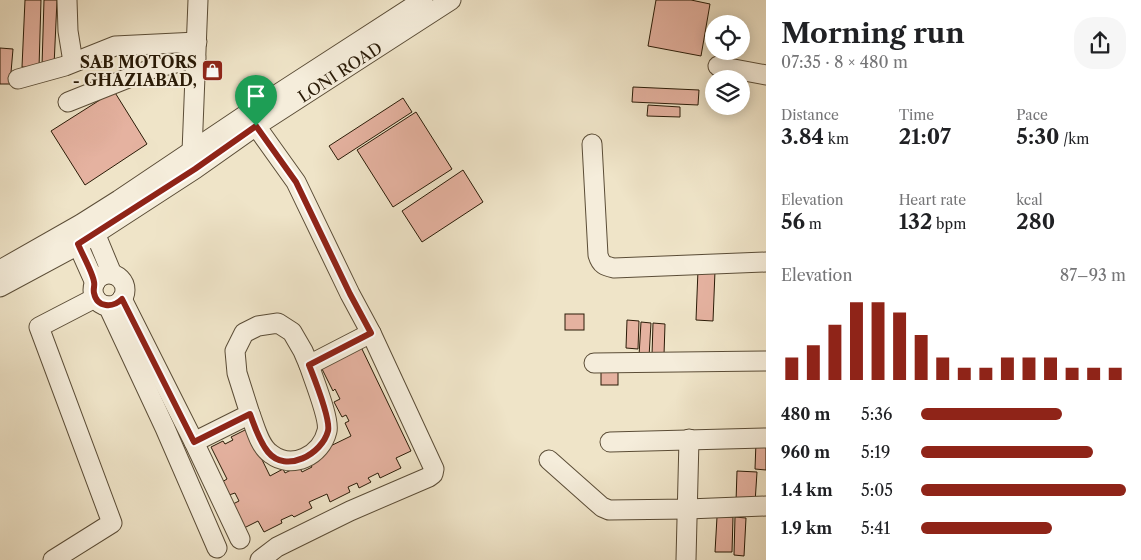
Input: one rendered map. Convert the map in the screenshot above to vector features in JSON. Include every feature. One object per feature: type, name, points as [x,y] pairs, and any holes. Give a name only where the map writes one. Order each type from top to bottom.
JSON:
[{"type":"street","points":[[68,0],[68,31],[73,62]]},
{"type":"street","points":[[193,160],[198,0]]},
{"type":"street","name":"LONI ROAD","points":[[0,287],[95,233],[193,160],[250,112],[422,7],[451,0]]},
{"type":"street","name":"LONI ROAD","points":[[0,270],[256,126],[422,7]]},
{"type":"street","points":[[18,79],[65,66],[114,46],[197,50]]},
{"type":"street","points":[[68,102],[197,50]]},
{"type":"street","points":[[718,66],[766,75]]},
{"type":"street","points":[[215,554],[222,542],[229,539],[240,539],[249,543],[254,548],[259,560],[277,547],[350,510],[433,474],[434,469],[371,333],[296,182],[256,126]]},
{"type":"street","points":[[592,144],[598,256],[600,262],[605,266],[614,268],[766,262]]},
{"type":"street","points":[[52,560],[112,523],[39,327],[105,296],[125,289],[124,283],[112,274],[95,233]]},
{"type":"street","points":[[78,244],[105,296],[165,428],[215,554]]},
{"type":"street","points":[[112,274],[102,276],[105,296],[194,442],[240,539]]},
{"type":"street","points":[[278,323],[292,332],[309,365],[322,401],[328,430],[318,447],[301,460],[285,462],[269,454],[260,439],[250,414],[237,373],[235,351],[244,333],[258,326],[278,323]]},
{"type":"street","points":[[309,365],[371,333]]},
{"type":"street","points":[[594,363],[766,361]]},
{"type":"street","points":[[194,442],[250,414]]},
{"type":"street","points":[[610,442],[766,438]]},
{"type":"street","points":[[686,560],[689,440]]},
{"type":"street","points":[[548,460],[602,508],[618,511],[766,506]]},
{"type":"building","points":[[25,0],[41,0],[39,68],[22,67]]},
{"type":"building","points":[[44,0],[57,0],[54,66],[42,66]]},
{"type":"building","points":[[656,0],[691,0],[710,4],[708,15],[705,15],[705,33],[701,56],[648,46]]},
{"type":"building","points":[[0,48],[13,49],[10,84],[0,84]]},
{"type":"building","points":[[633,87],[699,90],[698,105],[632,102]]},
{"type":"building","points":[[114,91],[147,144],[85,185],[51,131]]},
{"type":"building","points":[[403,98],[412,112],[338,160],[329,146]]},
{"type":"building","points":[[648,105],[680,107],[680,117],[647,116]]},
{"type":"building","points":[[416,112],[452,169],[393,207],[357,150]]},
{"type":"building","points":[[463,170],[483,202],[422,242],[402,211]]},
{"type":"building","points":[[698,270],[715,271],[713,321],[696,320]]},
{"type":"building","points":[[565,314],[584,314],[584,330],[565,330]]},
{"type":"building","points":[[627,320],[639,321],[638,349],[626,348]]},
{"type":"building","points":[[641,322],[651,323],[649,357],[639,356]]},
{"type":"building","points":[[653,323],[665,324],[664,355],[652,355]]},
{"type":"building","points":[[361,347],[411,451],[396,458],[401,468],[380,478],[378,473],[368,478],[371,482],[359,488],[357,483],[348,487],[350,492],[330,502],[327,494],[309,502],[312,508],[294,517],[292,515],[281,520],[282,523],[264,532],[258,521],[244,528],[233,504],[239,501],[235,493],[229,495],[222,482],[227,479],[211,447],[223,441],[225,444],[233,440],[231,437],[247,429],[270,476],[283,469],[285,473],[299,466],[302,472],[312,467],[309,462],[316,453],[351,436],[345,423],[349,421],[346,415],[342,417],[334,402],[340,399],[335,389],[333,391],[321,367]]},
{"type":"building","points":[[601,368],[618,368],[618,385],[601,385]]},
{"type":"building","points":[[756,442],[766,443],[766,470],[755,469]]},
{"type":"building","points":[[737,471],[757,472],[755,503],[736,502]]},
{"type":"building","points":[[717,517],[733,517],[732,552],[715,552]]},
{"type":"building","points":[[735,517],[746,518],[744,556],[734,555]]},
{"type":"place","name":"SAB MOTORS - GHAZIABAD,","points":[[213,71]]},
{"type":"route","points":[[256,126],[296,182],[371,333],[309,365],[322,401],[328,430],[318,447],[301,460],[285,462],[269,454],[260,439],[250,414],[194,442],[122,299],[114,305],[108,306],[98,302],[95,298],[93,288],[95,283],[78,244],[195,169],[256,126]]}]
